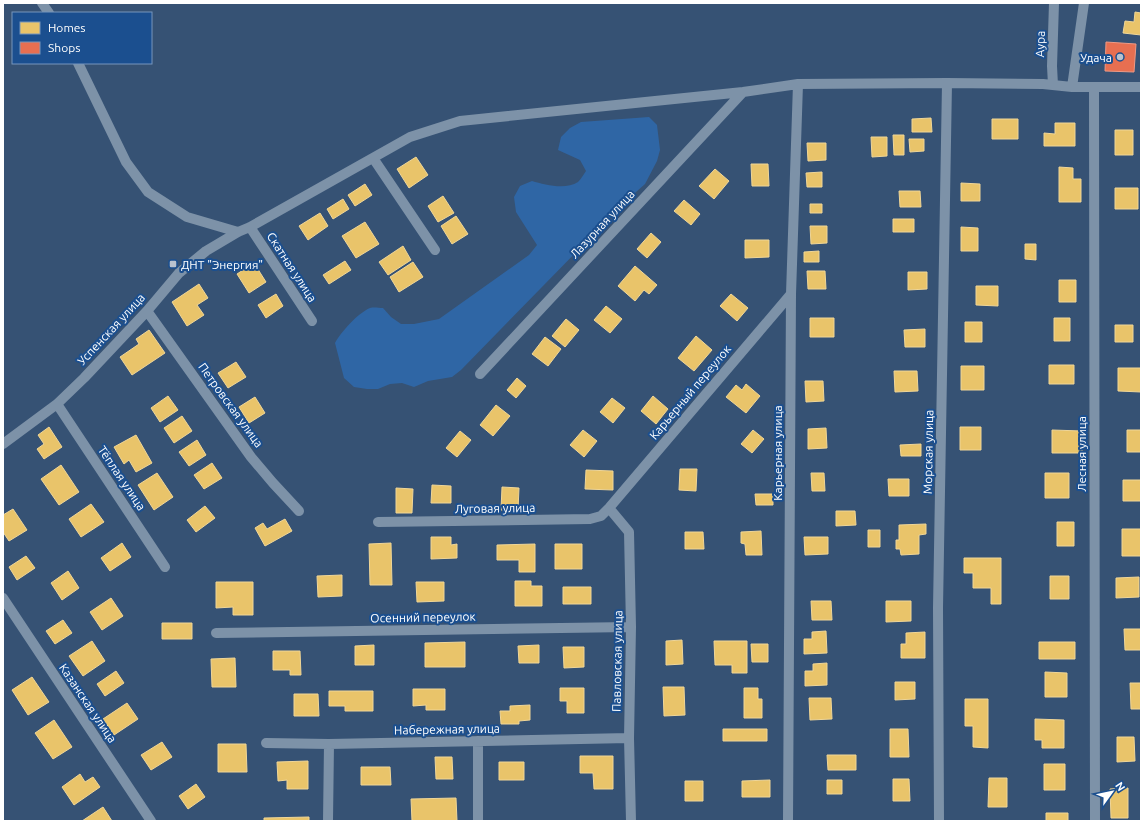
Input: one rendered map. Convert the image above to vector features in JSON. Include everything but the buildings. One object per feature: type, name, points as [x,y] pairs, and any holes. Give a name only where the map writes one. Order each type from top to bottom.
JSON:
[{"type":"street","points":[[42,3],[48,12]]},
{"type":"street","name":"Аура","points":[[1053,85],[1052,66],[1054,3]]},
{"type":"street","points":[[1072,87],[1084,3]]},
{"type":"street","points":[[78,64],[126,162],[148,192],[187,216],[238,232]]},
{"type":"street","name":"Успенская улица","points":[[3,444],[57,404],[84,378],[179,273],[206,251],[410,137],[460,121],[743,92],[798,84],[947,83],[1053,85],[1072,87],[1141,87]]},
{"type":"street","name":"Морская улица","points":[[939,821],[938,608],[947,83]]},
{"type":"street","name":"Карьерная улица","points":[[788,821],[791,294],[798,84]]},
{"type":"street","name":"Лесная улица","points":[[1094,87],[1094,821]]},
{"type":"street","name":"Лазурная улица","points":[[480,374],[743,92]]},
{"type":"street","points":[[373,158],[435,250]]},
{"type":"street","name":"Скатная улица","points":[[250,227],[312,321]]},
{"type":"street","name":"Карьерный переулок","points":[[609,508],[791,294]]},
{"type":"street","name":"Петровская улица","points":[[147,310],[251,457],[273,484],[299,511]]},
{"type":"street","name":"Тёплая улица","points":[[57,404],[165,566]]},
{"type":"street","name":"Луговая улица","points":[[378,522],[590,520],[601,516],[609,508]]},
{"type":"street","name":"Павловская улица","points":[[609,508],[629,532],[631,627],[629,738],[630,821]]},
{"type":"street","name":"Казанская улица","points":[[3,598],[151,821]]},
{"type":"street","name":"Осенний переулок","points":[[216,633],[631,627]]},
{"type":"street","name":"Набережная улица","points":[[266,743],[329,744],[629,738]]},
{"type":"street","points":[[478,741],[478,821]]},
{"type":"street","points":[[328,821],[329,744]]},
{"type":"shaded area","points":[[649,117],[657,125],[660,150],[657,161],[645,184],[627,200],[461,370],[452,377],[428,381],[414,387],[402,383],[390,384],[378,389],[367,389],[354,387],[344,378],[335,343],[350,323],[365,310],[370,308],[383,308],[391,317],[401,324],[414,324],[439,319],[529,255],[537,245],[516,212],[514,197],[520,186],[532,181],[562,186],[568,186],[578,182],[586,171],[580,160],[558,150],[561,137],[570,128],[581,122]]},
{"type":"place","name":"Удача","points":[[1120,57]]},
{"type":"place","name":"ДНТ \"Энергия\"","points":[[173,264]]}]
